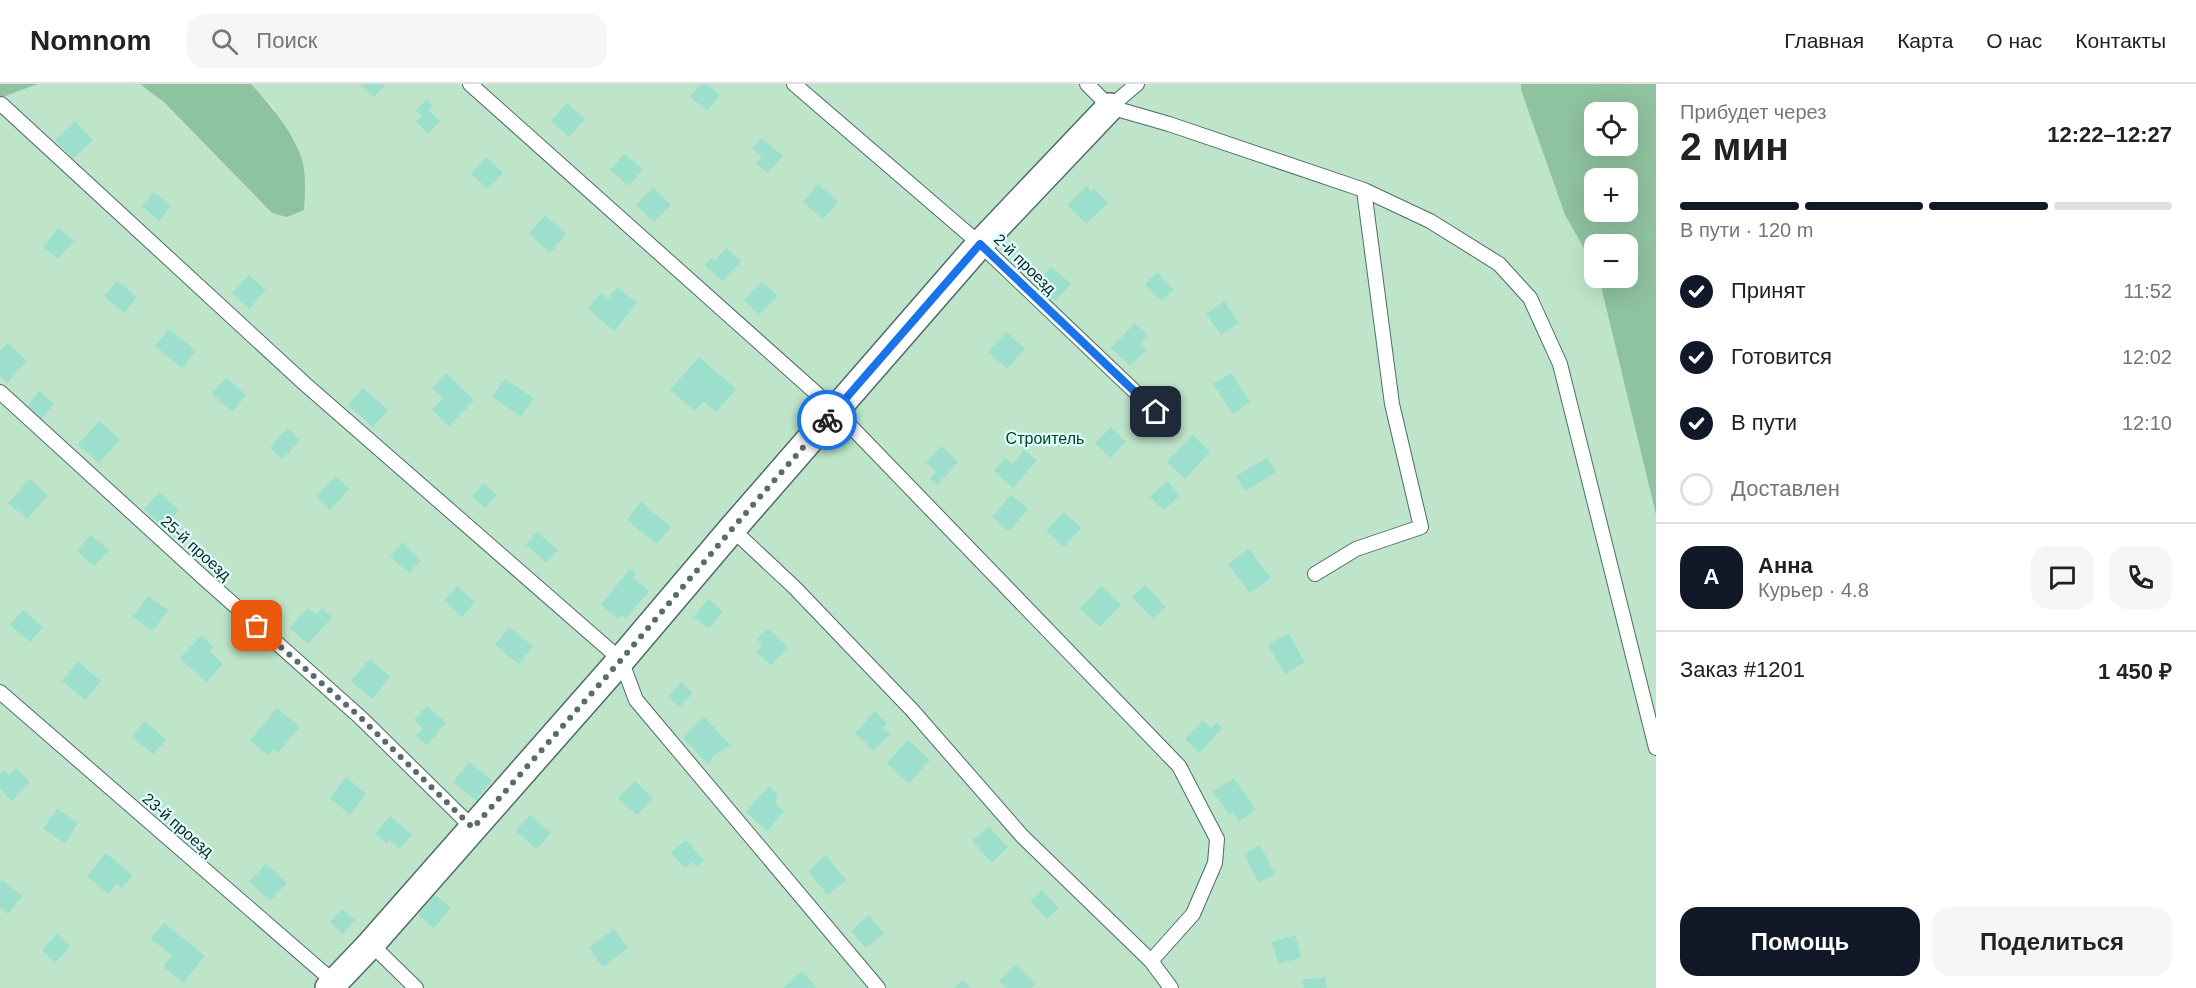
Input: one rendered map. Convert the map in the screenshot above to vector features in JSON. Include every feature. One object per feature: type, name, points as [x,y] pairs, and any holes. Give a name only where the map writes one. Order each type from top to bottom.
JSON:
[{"type":"street","points":[[331,985],[371,944],[621,660],[1105,96]]},
{"type":"lane","points":[[470,84],[835,411],[1179,766],[1216,839],[1215,863],[1193,914],[1151,961]]},
{"type":"lane","name":"2-й проезд","points":[[794,84],[980,244],[1172,427]]},
{"type":"lane","points":[[1088,84],[1105,96],[1169,123],[1364,190],[1430,221],[1499,264],[1530,298],[1560,364],[1656,748]]},
{"type":"lane","points":[[1105,96],[1137,84]]},
{"type":"lane","points":[[1,104],[305,384],[621,660],[636,700],[878,988]]},
{"type":"lane","points":[[1315,574],[1356,549],[1421,527],[1392,404],[1364,190]]},
{"type":"lane","name":"25-й проезд","points":[[0,393],[360,717],[473,828]]},
{"type":"lane","points":[[732,529],[794,586],[904,702],[1022,836],[1151,961],[1172,988]]},
{"type":"lane","name":"23-й проезд","points":[[0,692],[331,985]]},
{"type":"lane","points":[[371,944],[416,988]]},
{"type":"green space","points":[[0,84],[38,84],[0,98]]},
{"type":"green space","name":"Строитель","points":[[38,84],[140,84],[165,103],[276,111],[251,84],[1521,84],[1521,90],[1565,215],[1584,248],[1584,288],[1601,288],[1656,515],[1656,988],[0,988],[0,98]]},
{"type":"green space","points":[[140,84],[251,84],[272,108],[296,144],[305,174],[304,210],[287,217],[272,213],[165,103]]},
{"type":"green space","points":[[1521,84],[1656,84],[1656,515],[1601,288],[1638,288],[1638,234],[1584,234],[1584,248],[1565,215],[1521,90]]},
{"type":"building","points":[[359,84],[386,84],[374,97]]},
{"type":"building","points":[[701,84],[707,84],[720,95],[707,111],[690,97]]},
{"type":"building","points":[[427,99],[433,105],[428,110],[440,121],[428,133],[416,122],[422,116],[416,110]]},
{"type":"building","points":[[567,103],[585,119],[569,137],[551,121]]},
{"type":"building","points":[[75,121],[93,140],[73,159],[55,140]]},
{"type":"building","points":[[761,138],[783,156],[768,173],[756,163],[762,157],[752,149]]},
{"type":"building","points":[[624,154],[643,169],[629,186],[610,170]]},
{"type":"building","points":[[486,157],[503,173],[488,189],[471,174]]},
{"type":"building","points":[[818,184],[838,202],[823,219],[803,202]]},
{"type":"building","points":[[1087,186],[1091,191],[1094,189],[1108,203],[1086,224],[1067,205]]},
{"type":"building","points":[[653,187],[671,205],[654,222],[636,205]]},
{"type":"building","points":[[154,192],[171,206],[159,221],[142,206]]},
{"type":"building","points":[[545,215],[566,234],[550,253],[529,234]]},
{"type":"building","points":[[58,228],[74,241],[58,259],[43,247]]},
{"type":"building","points":[[726,248],[741,261],[723,281],[705,266],[712,257],[715,261]]},
{"type":"building","points":[[1051,267],[1071,284],[1056,301],[1037,284]]},
{"type":"building","points":[[1157,272],[1174,289],[1162,301],[1145,285]]},
{"type":"building","points":[[249,275],[266,290],[249,309],[232,293]]},
{"type":"building","points":[[117,281],[137,297],[124,313],[104,296]]},
{"type":"building","points":[[762,281],[778,296],[759,315],[744,300]]},
{"type":"building","points":[[617,287],[637,303],[614,331],[588,309],[601,293],[608,299]]},
{"type":"building","points":[[1224,301],[1239,323],[1221,335],[1206,314]]},
{"type":"building","points":[[1135,323],[1148,335],[1140,343],[1147,349],[1130,366],[1111,348]]},
{"type":"building","points":[[169,329],[196,351],[182,368],[155,346]]},
{"type":"building","points":[[1006,332],[1025,349],[1007,369],[988,352]]},
{"type":"building","points":[[8,343],[27,361],[7,383],[0,376],[0,351]]},
{"type":"building","points":[[699,357],[736,389],[716,412],[703,401],[695,411],[670,390]]},
{"type":"building","points":[[446,373],[474,400],[449,426],[432,410],[443,398],[432,388]]},
{"type":"building","points":[[1231,373],[1250,402],[1233,414],[1213,384]]},
{"type":"building","points":[[226,378],[246,395],[232,412],[212,394]]},
{"type":"building","points":[[505,379],[534,398],[521,417],[492,397]]},
{"type":"building","points":[[363,388],[388,410],[373,427],[348,405]]},
{"type":"building","points":[[39,391],[54,404],[41,420],[26,408]]},
{"type":"building","points":[[99,421],[120,439],[99,463],[78,445]]},
{"type":"building","points":[[1111,427],[1126,442],[1110,458],[1095,443]]},
{"type":"building","points":[[287,428],[300,440],[283,459],[270,448]]},
{"type":"building","points":[[1193,435],[1210,452],[1185,479],[1167,462]]},
{"type":"building","points":[[941,446],[958,462],[937,485],[930,479],[936,472],[926,463]]},
{"type":"building","points":[[1024,450],[1037,460],[1013,488],[994,471],[1005,458],[1013,464]]},
{"type":"building","points":[[1267,458],[1276,472],[1245,491],[1236,476]]},
{"type":"building","points":[[335,476],[349,489],[330,510],[316,497]]},
{"type":"building","points":[[30,479],[48,495],[27,519],[8,503]]},
{"type":"building","points":[[1167,481],[1180,495],[1164,510],[1150,497]]},
{"type":"building","points":[[484,483],[497,495],[485,508],[472,496]]},
{"type":"building","points":[[159,492],[179,510],[164,527],[144,509]]},
{"type":"building","points":[[1011,495],[1028,509],[1009,531],[992,517]]},
{"type":"building","points":[[641,502],[671,527],[657,544],[627,520]]},
{"type":"building","points":[[1064,512],[1081,528],[1064,547],[1046,531]]},
{"type":"building","points":[[537,532],[558,550],[547,563],[526,545]]},
{"type":"building","points":[[91,535],[109,550],[94,566],[77,551]]},
{"type":"building","points":[[403,542],[421,560],[409,573],[390,557]]},
{"type":"building","points":[[1249,549],[1271,578],[1250,593],[1228,564]]},
{"type":"building","points":[[630,569],[636,574],[633,578],[649,591],[626,618],[622,615],[618,619],[601,605]]},
{"type":"building","points":[[1145,585],[1166,607],[1153,619],[1132,597]]},
{"type":"building","points":[[457,586],[475,602],[462,617],[444,600]]},
{"type":"building","points":[[1101,586],[1121,605],[1100,627],[1080,609]]},
{"type":"building","points":[[148,596],[168,610],[153,631],[133,617]]},
{"type":"building","points":[[708,599],[723,611],[709,629],[694,617]]},
{"type":"building","points":[[308,608],[316,615],[322,608],[332,617],[308,644],[290,628]]},
{"type":"building","points":[[23,610],[43,627],[30,642],[10,625]]},
{"type":"building","points":[[509,627],[533,646],[519,664],[495,645]]},
{"type":"building","points":[[768,628],[788,647],[771,665],[756,652],[762,645],[757,639]]},
{"type":"building","points":[[1288,633],[1305,662],[1285,674],[1268,645]]},
{"type":"building","points":[[202,635],[213,647],[210,651],[223,664],[206,682],[180,658]]},
{"type":"building","points":[[370,659],[390,677],[372,699],[351,681]]},
{"type":"building","points":[[78,662],[101,681],[85,700],[62,681]]},
{"type":"building","points":[[681,682],[693,693],[680,707],[668,697]]},
{"type":"building","points":[[427,706],[446,723],[427,745],[416,736],[423,728],[414,720]]},
{"type":"building","points":[[277,708],[300,727],[278,753],[273,749],[268,755],[250,741]]},
{"type":"building","points":[[875,711],[887,723],[882,728],[890,734],[874,751],[855,733]]},
{"type":"building","points":[[704,717],[730,745],[713,756],[709,765],[683,738]]},
{"type":"building","points":[[1203,720],[1211,728],[1217,723],[1222,728],[1200,753],[1185,739]]},
{"type":"building","points":[[145,721],[166,740],[153,754],[132,736]]},
{"type":"building","points":[[908,740],[930,760],[909,783],[887,763]]},
{"type":"building","points":[[469,762],[492,780],[476,800],[453,782]]},
{"type":"building","points":[[16,768],[30,782],[12,801],[0,789],[0,774],[4,770],[9,775]]},
{"type":"building","points":[[346,777],[366,794],[350,815],[330,798]]},
{"type":"building","points":[[1234,778],[1256,810],[1239,821],[1233,812],[1229,815],[1213,792]]},
{"type":"building","points":[[635,781],[653,798],[637,815],[618,798]]},
{"type":"building","points":[[769,786],[777,794],[776,804],[784,811],[767,831],[746,812]]},
{"type":"building","points":[[57,809],[78,823],[65,843],[43,829]]},
{"type":"building","points":[[530,815],[551,833],[537,849],[516,831]]},
{"type":"building","points":[[390,816],[412,835],[400,849],[389,840],[386,843],[375,834]]},
{"type":"building","points":[[989,827],[1008,847],[992,863],[972,841]]},
{"type":"building","points":[[686,840],[704,860],[697,867],[692,862],[685,868],[671,853]]},
{"type":"building","points":[[1260,845],[1275,874],[1259,883],[1244,854]]},
{"type":"building","points":[[106,853],[133,875],[122,888],[116,884],[108,894],[87,876]]},
{"type":"building","points":[[826,855],[846,880],[828,895],[808,871]]},
{"type":"building","points":[[266,864],[287,883],[270,901],[249,882]]},
{"type":"building","points":[[2,880],[22,896],[8,914],[0,907]]},
{"type":"building","points":[[1042,890],[1059,908],[1047,919],[1030,901]]},
{"type":"building","points":[[435,895],[451,908],[434,928],[418,915]]},
{"type":"building","points":[[342,909],[355,920],[343,934],[330,922]]},
{"type":"building","points":[[869,915],[884,933],[866,948],[851,931]]},
{"type":"building","points":[[164,923],[205,956],[183,983],[163,966],[172,955],[151,939]]},
{"type":"building","points":[[614,929],[628,948],[603,967],[589,948]]},
{"type":"building","points":[[57,934],[70,946],[55,963],[42,950]]},
{"type":"building","points":[[1296,935],[1301,958],[1278,964],[1272,942]]},
{"type":"building","points":[[1016,965],[1035,984],[1031,988],[1007,988],[999,981]]},
{"type":"building","points":[[802,971],[817,988],[783,988]]},
{"type":"building","points":[[1325,977],[1327,988],[1304,988],[1302,980]]},
{"type":"building","points":[[962,980],[971,988],[954,988]]},
{"type":"way so far","points":[[257,626],[360,717],[473,828],[827,420]]},
{"type":"route","points":[[827,420],[980,244],[1156,412]]}]
